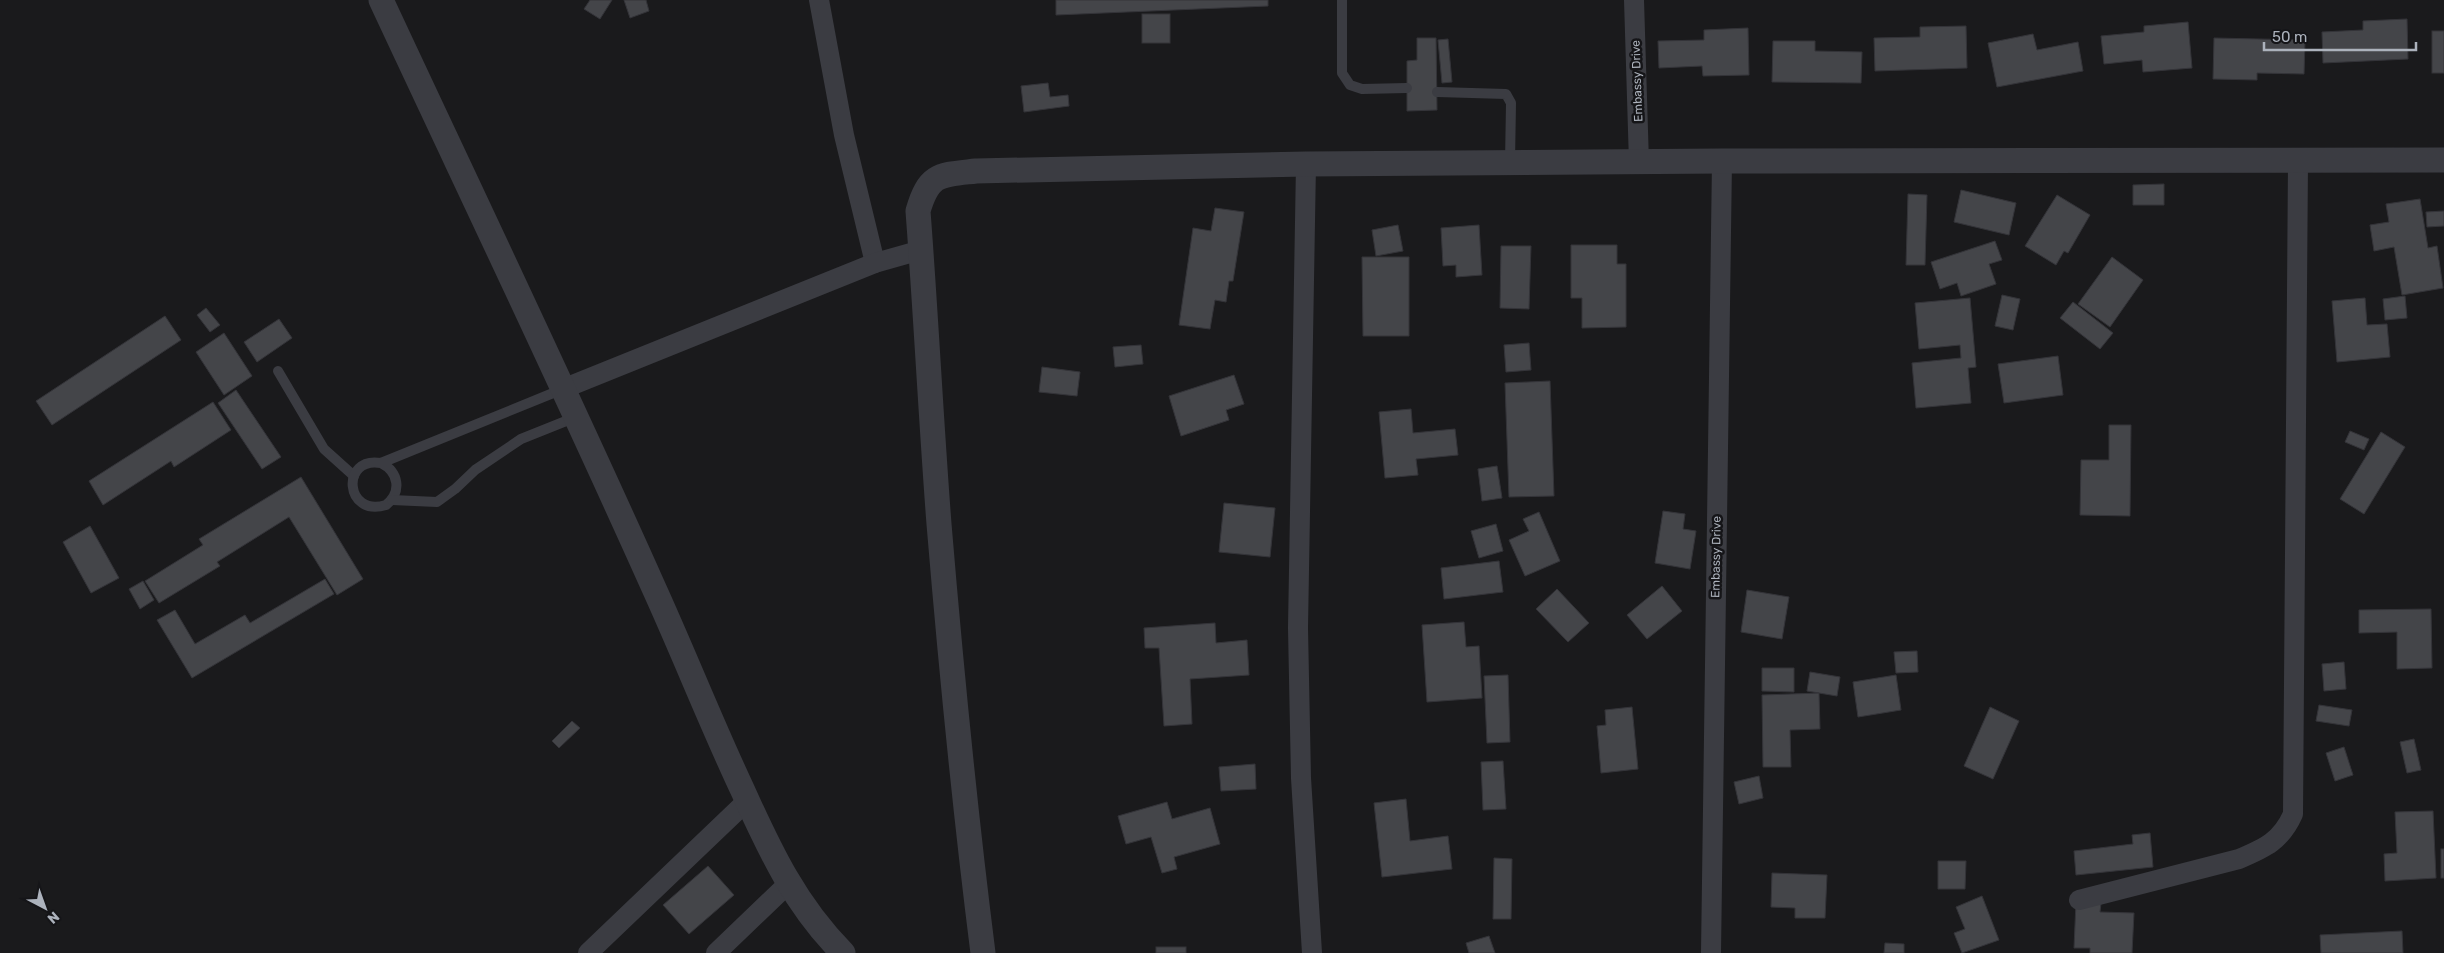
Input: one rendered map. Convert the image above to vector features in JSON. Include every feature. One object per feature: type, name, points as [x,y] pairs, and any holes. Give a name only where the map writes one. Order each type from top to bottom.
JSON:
[{"type":"street","points":[[381,0],[564,388],[747,801],[773,855],[820,930],[844,953]]},
{"type":"street","points":[[820,0],[844,135],[875,263]]},
{"type":"street","name":"Embassy Drive","points":[[1634,0],[1640,163]]},
{"type":"street","points":[[983,953],[970,852],[939,524],[918,211],[923,193],[932,180],[947,174],[976,171],[1306,164],[1722,161],[2444,160]]},
{"type":"street","name":"Embassy Drive","points":[[1710,953],[1722,161]]},
{"type":"street","points":[[2079,900],[2239,859],[2264,848],[2276,839],[2286,829],[2293,814],[2298,161]]},
{"type":"street","points":[[1306,164],[1298,628],[1301,778],[1312,953]]},
{"type":"street","points":[[564,388],[875,263],[921,250]]},
{"type":"street","points":[[588,953],[747,801]]},
{"type":"street","points":[[716,953],[789,883]]},
{"type":"lane","points":[[1342,0],[1342,73],[1350,85],[1362,89],[1407,88]]},
{"type":"lane","points":[[1437,92],[1506,94],[1511,102],[1510,163]]},
{"type":"lane","points":[[278,371],[324,449],[354,476]]},
{"type":"lane","points":[[381,463],[564,388]]},
{"type":"lane","points":[[392,500],[396,493],[396,479],[388,466],[373,462],[365,464],[354,476],[352,484],[354,492],[364,504],[379,507],[392,500],[437,502],[455,489],[475,470],[521,439],[577,417]]},
{"type":"building","points":[[590,0],[612,0],[600,19],[584,9]]},
{"type":"building","points":[[624,0],[646,0],[649,11],[630,18]]},
{"type":"building","points":[[1056,0],[1268,0],[1268,6],[1056,15]]},
{"type":"building","points":[[1142,14],[1170,14],[1170,43],[1142,43]]},
{"type":"building","points":[[2407,19],[2408,59],[2323,63],[2322,32],[2363,30],[2363,21]]},
{"type":"building","points":[[2188,22],[2192,68],[2143,72],[2142,60],[2104,64],[2101,36],[2144,32],[2144,26]]},
{"type":"building","points":[[1966,26],[1967,68],[1875,71],[1874,38],[1920,37],[1920,27]]},
{"type":"building","points":[[1748,28],[1749,75],[1703,76],[1702,66],[1659,68],[1658,41],[1704,40],[1704,30]]},
{"type":"building","points":[[2432,31],[2444,31],[2444,73],[2432,73]]},
{"type":"building","points":[[2033,34],[2037,50],[2078,42],[2083,71],[1997,87],[1988,43]]},
{"type":"building","points":[[1417,38],[1436,38],[1437,110],[1407,111],[1407,61],[1417,60]]},
{"type":"building","points":[[2214,38],[2305,40],[2304,74],[2257,73],[2257,80],[2213,79]]},
{"type":"building","points":[[1448,39],[1452,82],[1442,83],[1438,40]]},
{"type":"building","points":[[1773,41],[1815,41],[1815,51],[1862,52],[1861,83],[1772,82]]},
{"type":"building","points":[[1048,83],[1050,97],[1068,95],[1069,106],[1024,112],[1021,86]]},
{"type":"building","points":[[2164,184],[2164,205],[2133,205],[2133,185]]},
{"type":"building","points":[[1961,190],[2016,203],[2009,235],[1954,222]]},
{"type":"building","points":[[1908,194],[1927,195],[1925,265],[1906,265]]},
{"type":"building","points":[[2057,195],[2090,215],[2068,253],[2064,251],[2056,265],[2025,246]]},
{"type":"building","points":[[2420,199],[2428,248],[2437,246],[2443,288],[2402,295],[2394,247],[2374,251],[2370,225],[2389,222],[2386,204]]},
{"type":"building","points":[[1215,208],[1244,212],[1233,281],[1229,281],[1226,302],[1215,300],[1210,329],[1179,325],[1193,228],[1211,231]]},
{"type":"building","points":[[2444,211],[2444,226],[2427,227],[2426,212]]},
{"type":"building","points":[[1398,225],[1403,251],[1376,256],[1372,230]]},
{"type":"building","points":[[1479,225],[1482,275],[1456,277],[1456,265],[1443,266],[1441,228]]},
{"type":"building","points":[[1995,241],[2002,260],[1989,264],[1996,284],[1961,296],[1957,283],[1940,289],[1931,262]]},
{"type":"building","points":[[1571,245],[1617,245],[1617,264],[1626,264],[1626,327],[1582,328],[1582,298],[1571,298]]},
{"type":"building","points":[[1501,246],[1531,246],[1529,309],[1500,308]]},
{"type":"building","points":[[1362,257],[1409,257],[1409,336],[1363,336]]},
{"type":"building","points":[[2112,257],[2143,280],[2110,327],[2078,304]]},
{"type":"building","points":[[2002,295],[2020,299],[2013,330],[1995,326]]},
{"type":"building","points":[[2405,296],[2407,318],[2385,320],[2383,299]]},
{"type":"building","points":[[1970,298],[1976,367],[1968,368],[1971,403],[1916,408],[1912,363],[1961,358],[1960,345],[1919,349],[1915,303]]},
{"type":"building","points":[[2365,298],[2367,325],[2387,324],[2390,357],[2337,362],[2332,301]]},
{"type":"building","points":[[2073,302],[2113,333],[2100,349],[2060,318]]},
{"type":"building","points":[[206,308],[220,325],[210,332],[197,315]]},
{"type":"building","points":[[165,316],[181,340],[52,425],[36,401]]},
{"type":"building","points":[[279,319],[292,338],[257,362],[244,342]]},
{"type":"building","points":[[224,333],[252,376],[224,395],[196,352]]},
{"type":"building","points":[[1529,343],[1531,370],[1506,372],[1504,345]]},
{"type":"building","points":[[1141,345],[1143,364],[1115,367],[1113,347]]},
{"type":"building","points":[[2058,356],[2063,395],[2004,403],[1998,364]]},
{"type":"building","points":[[1042,367],[1080,372],[1077,396],[1039,392]]},
{"type":"building","points":[[1234,375],[1244,404],[1226,410],[1229,420],[1181,436],[1169,396]]},
{"type":"building","points":[[1550,381],[1554,496],[1509,497],[1505,383]]},
{"type":"building","points":[[236,390],[281,457],[262,469],[218,403]]},
{"type":"building","points":[[213,402],[231,430],[174,467],[171,461],[103,505],[89,481]]},
{"type":"building","points":[[1411,409],[1413,433],[1455,429],[1458,455],[1416,459],[1418,475],[1385,478],[1379,412]]},
{"type":"building","points":[[2109,425],[2131,425],[2130,516],[2080,515],[2081,460],[2109,460]]},
{"type":"building","points":[[2350,431],[2369,439],[2364,450],[2345,442]]},
{"type":"building","points":[[2381,432],[2405,447],[2364,514],[2340,499]]},
{"type":"building","points":[[1497,466],[1502,498],[1482,501],[1478,469]]},
{"type":"building","points":[[301,477],[363,579],[337,595],[289,517],[217,562],[220,566],[159,603],[145,581],[203,545],[199,539]]},
{"type":"building","points":[[1224,503],[1275,508],[1270,557],[1219,552]]},
{"type":"building","points":[[1663,511],[1685,514],[1683,529],[1696,531],[1690,569],[1655,563]]},
{"type":"building","points":[[1539,512],[1560,561],[1525,576],[1509,540],[1529,531],[1523,519]]},
{"type":"building","points":[[1496,524],[1503,551],[1479,558],[1471,531]]},
{"type":"building","points":[[90,526],[119,578],[91,593],[63,542]]},
{"type":"building","points":[[1499,561],[1503,592],[1444,599],[1441,568]]},
{"type":"building","points":[[325,579],[334,594],[192,678],[157,620],[175,610],[195,644],[245,615],[250,623]]},
{"type":"building","points":[[143,581],[154,600],[140,609],[129,589]]},
{"type":"building","points":[[1662,586],[1682,611],[1647,639],[1627,615]]},
{"type":"building","points":[[1557,589],[1589,623],[1568,642],[1536,609]]},
{"type":"building","points":[[1747,590],[1789,597],[1782,639],[1741,632]]},
{"type":"building","points":[[2431,609],[2432,668],[2397,669],[2397,632],[2359,633],[2359,610]]},
{"type":"building","points":[[1464,622],[1466,647],[1479,646],[1482,698],[1427,702],[1422,625]]},
{"type":"building","points":[[1215,623],[1216,643],[1247,640],[1249,675],[1190,679],[1192,724],[1164,726],[1159,648],[1145,648],[1144,628]]},
{"type":"building","points":[[1917,651],[1918,672],[1896,673],[1894,652]]},
{"type":"building","points":[[2344,662],[2346,689],[2324,691],[2322,664]]},
{"type":"building","points":[[1762,668],[1794,668],[1794,692],[1762,691]]},
{"type":"building","points":[[1810,672],[1840,677],[1837,696],[1807,691]]},
{"type":"building","points":[[1508,675],[1510,742],[1487,743],[1484,676]]},
{"type":"building","points":[[1896,675],[1901,710],[1858,717],[1853,682]]},
{"type":"building","points":[[1819,693],[1820,729],[1790,730],[1791,767],[1763,767],[1762,695]]},
{"type":"building","points":[[2319,705],[2352,710],[2349,726],[2316,721]]},
{"type":"building","points":[[1632,707],[1638,769],[1601,773],[1597,726],[1606,725],[1605,710]]},
{"type":"building","points":[[1990,707],[2019,721],[1993,779],[1964,766]]},
{"type":"building","points":[[572,721],[580,728],[559,748],[552,741]]},
{"type":"building","points":[[2414,739],[2421,770],[2407,773],[2400,742]]},
{"type":"building","points":[[2344,747],[2353,775],[2335,781],[2326,753]]},
{"type":"building","points":[[1503,761],[1506,809],[1483,810],[1481,762]]},
{"type":"building","points":[[1255,764],[1256,789],[1221,791],[1219,767]]},
{"type":"building","points":[[1759,776],[1763,798],[1739,804],[1734,782]]},
{"type":"building","points":[[1406,799],[1410,841],[1448,836],[1452,869],[1382,877],[1374,803]]},
{"type":"building","points":[[1167,802],[1172,819],[1210,808],[1220,844],[1174,857],[1177,869],[1162,873],[1151,837],[1126,844],[1118,816]]},
{"type":"building","points":[[2433,811],[2436,878],[2385,881],[2384,854],[2397,853],[2395,812]]},
{"type":"building","points":[[2150,833],[2153,867],[2076,875],[2074,851],[2133,844],[2132,835]]},
{"type":"building","points":[[2441,849],[2444,849],[2444,878],[2441,878]]},
{"type":"building","points":[[1494,858],[1512,859],[1511,919],[1493,919]]},
{"type":"building","points":[[1938,861],[1966,861],[1965,889],[1938,889]]},
{"type":"building","points":[[708,866],[734,895],[689,934],[663,905]]},
{"type":"building","points":[[1772,873],[1827,875],[1825,918],[1795,918],[1795,908],[1771,907]]},
{"type":"building","points":[[1982,896],[1999,940],[1962,953],[1954,933],[1965,929],[1956,907]]},
{"type":"building","points":[[2076,902],[2101,903],[2100,912],[2134,913],[2132,953],[2090,953],[2090,948],[2074,948]]},
{"type":"building","points":[[2402,931],[2403,953],[2321,953],[2320,935]]},
{"type":"building","points":[[1489,936],[1495,953],[1469,953],[1466,943]]},
{"type":"building","points":[[1885,943],[1904,944],[1904,953],[1884,953]]},
{"type":"building","points":[[1156,947],[1186,947],[1186,953],[1156,953]]}]
